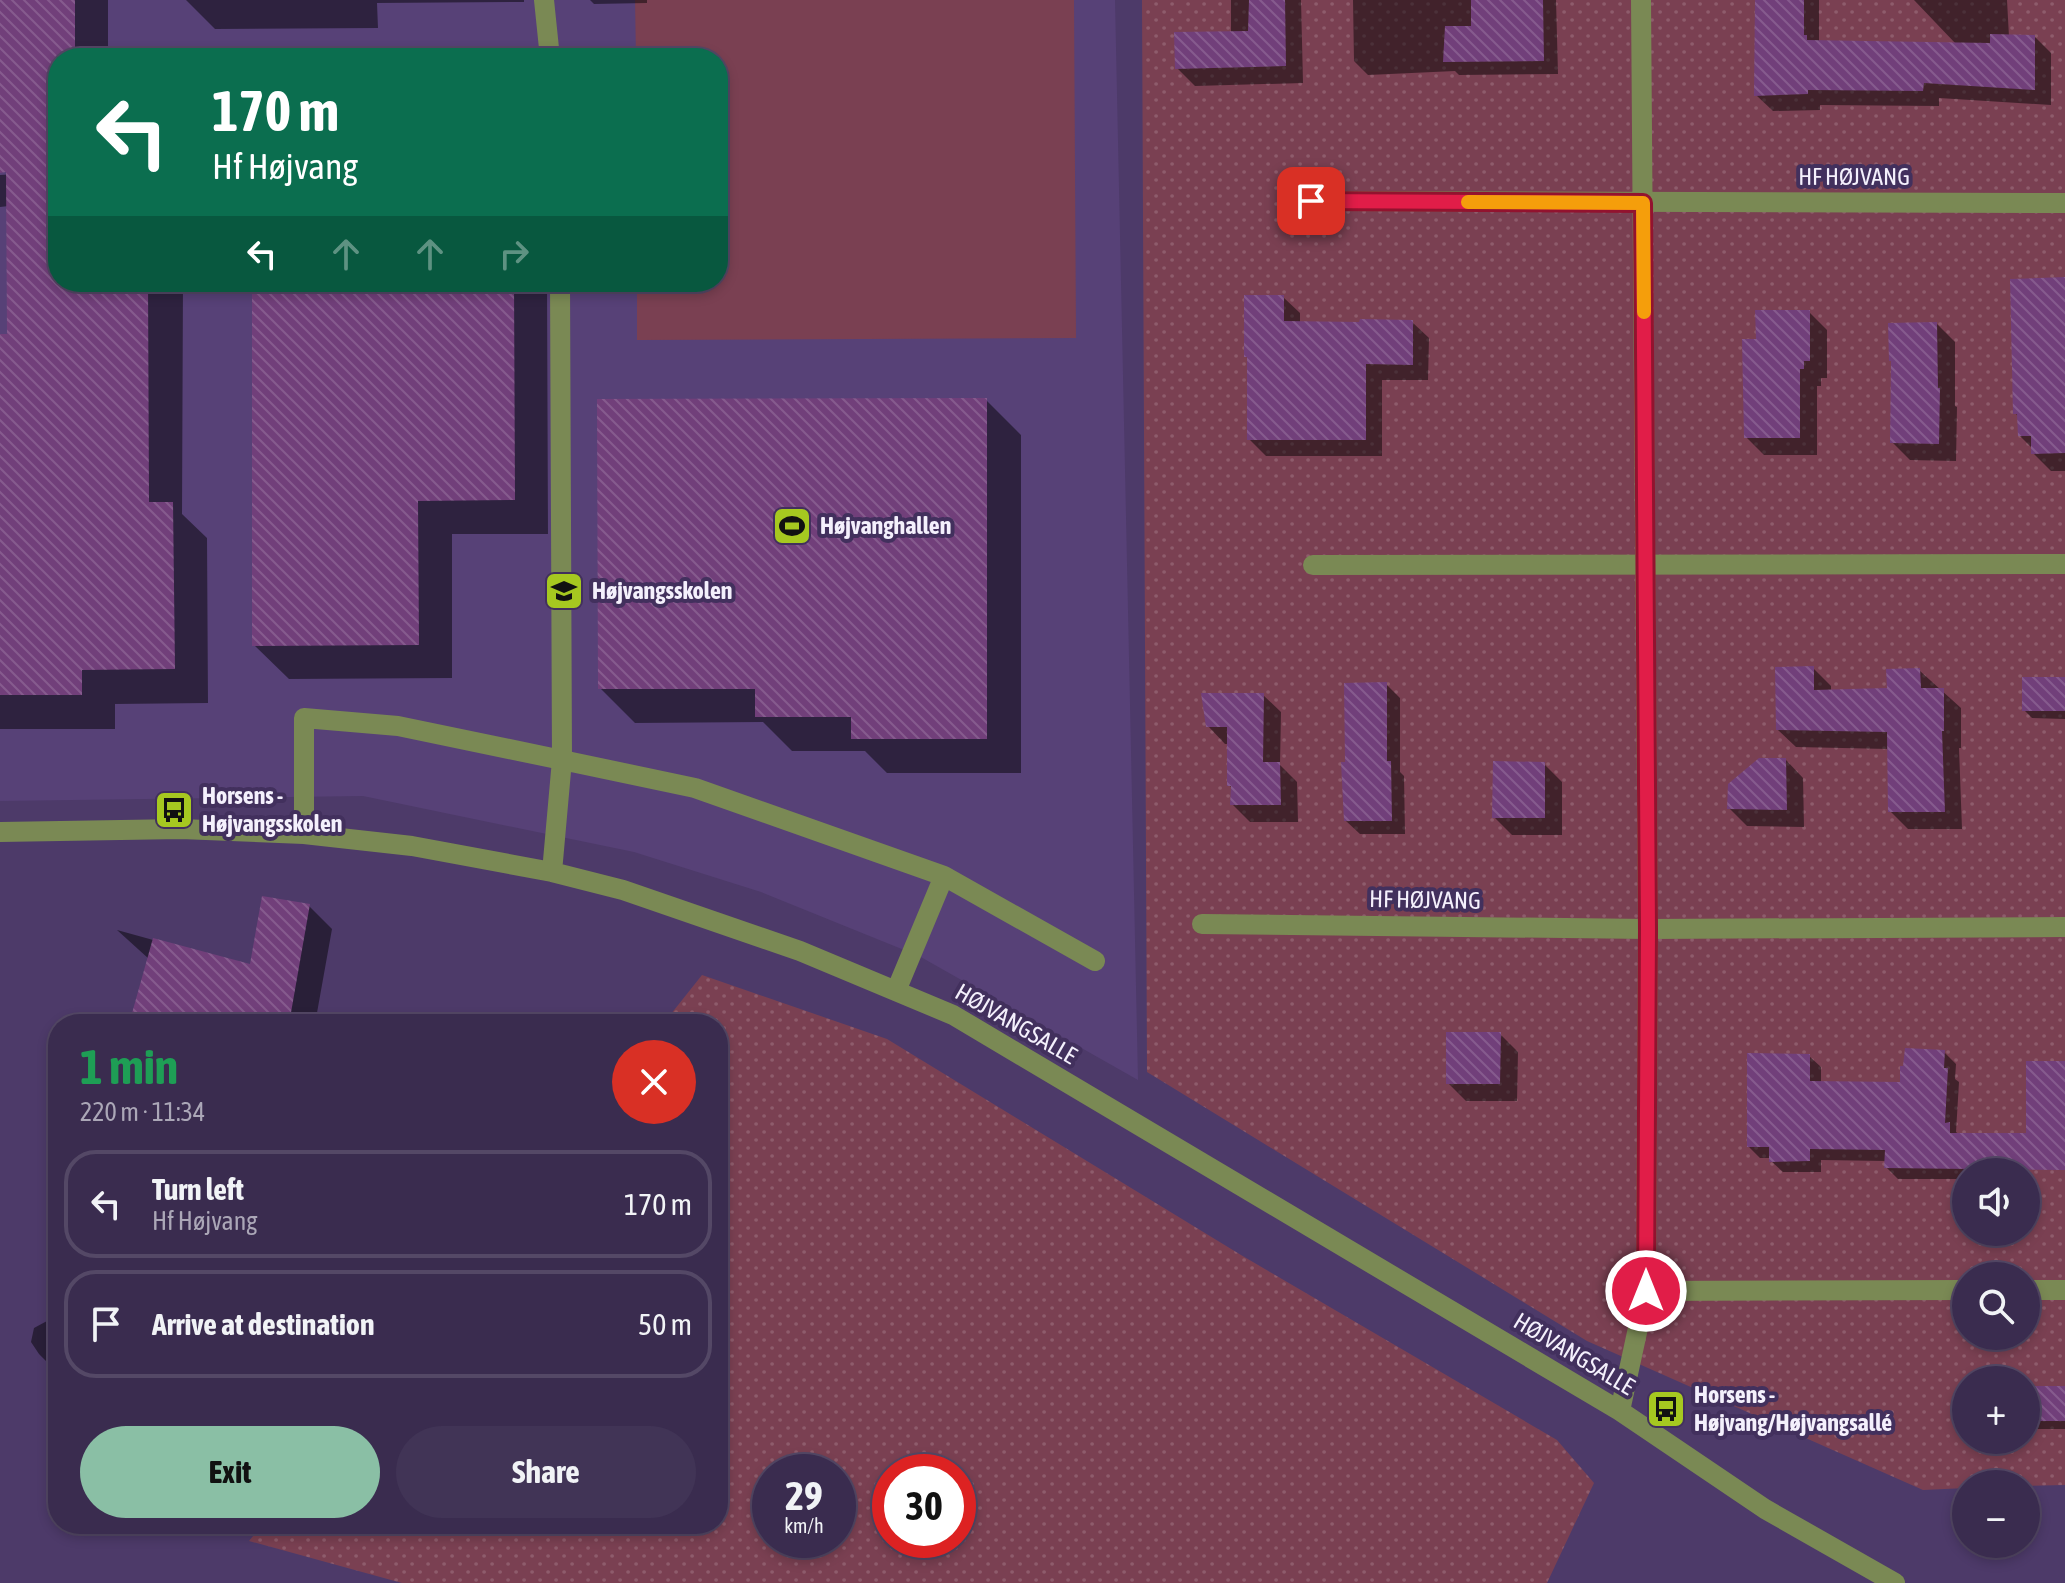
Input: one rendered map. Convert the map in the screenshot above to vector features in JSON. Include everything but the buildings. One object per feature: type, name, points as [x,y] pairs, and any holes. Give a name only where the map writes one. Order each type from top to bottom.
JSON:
[{"type":"street","points":[[544,0],[549,48]]},
{"type":"street","points":[[1620,1411],[1646,1291],[1648,929],[1641,0]]},
{"type":"street","name":"HF HØJVANG","points":[[1311,201],[2065,203]]},
{"type":"street","points":[[552,872],[562,760],[560,292]]},
{"type":"street","points":[[1313,565],[2065,564]]},
{"type":"street","points":[[304,834],[304,718],[398,726],[695,788],[944,876],[1095,961]]},
{"type":"street","name":"HØJVANGSALLE","points":[[0,832],[181,829],[304,834],[412,846],[552,872],[623,890],[800,951],[953,1015],[1620,1411],[1765,1509],[1895,1583]]},
{"type":"street","points":[[896,991],[944,876]]},
{"type":"street","name":"HF HØJVANG","points":[[1202,924],[1648,929],[2065,927]]},
{"type":"street","points":[[1646,1291],[1952,1290]]},
{"type":"street","points":[[2040,1290],[2065,1290]]},
{"type":"shaded area","name":"Højvangsskolen","points":[[0,0],[1115,0],[1138,1080],[919,956],[761,892],[634,852],[363,796],[0,801]]},
{"type":"shaded area","points":[[635,0],[1074,0],[1076,338],[637,340],[637,292],[728,292],[728,48],[636,48]]},
{"type":"shaded area","points":[[1142,0],[2065,0],[2065,1485],[2040,1486],[2040,1470],[1952,1470],[1952,1489],[1923,1490],[1587,1341],[1147,1072]]},
{"type":"shaded area","points":[[702,975],[887,1039],[1241,1255],[1557,1440],[1594,1483],[1547,1583],[402,1583],[249,1541],[255,1534],[728,1534],[728,1014],[671,1014]]},
{"type":"slow traffic","points":[[1468,202],[1643,203],[1644,312]]},
{"type":"place","name":"Højvanghallen","points":[[792,526]]},
{"type":"place","name":"Højvangsskolen","points":[[564,591]]},
{"type":"place","name":"Horsens - Højvangsskolen","points":[[174,810]]},
{"type":"place","name":"Horsens - Højvang/Højvangsallé","points":[[1666,1409]]},
{"type":"route","points":[[1311,201],[1643,203],[1648,929],[1646,1291]]}]
